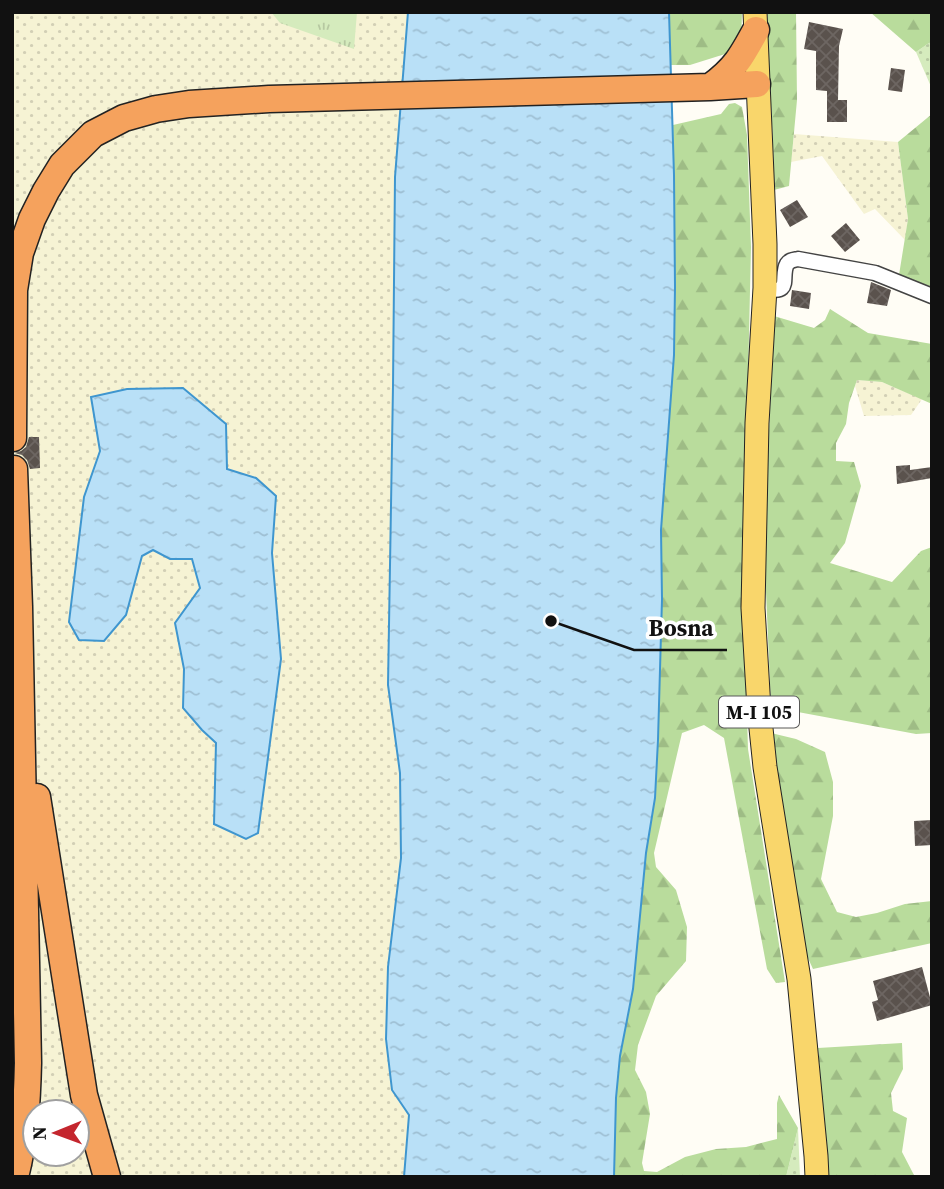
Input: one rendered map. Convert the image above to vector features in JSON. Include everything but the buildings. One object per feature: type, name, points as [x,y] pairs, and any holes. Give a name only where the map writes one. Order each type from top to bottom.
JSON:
[{"type":"highway","points":[[710,87],[727,75],[745,52],[755,21]]},
{"type":"highway","points":[[13,438],[14,290],[20,253],[32,219],[62,165],[93,134],[124,118],[189,104],[268,99],[757,84]]},
{"type":"highway","points":[[14,469],[21,672],[28,1088],[27,1112],[15,1177]]},
{"type":"highway","points":[[21,672],[33,767],[84,1095],[107,1177]]},
{"type":"highway","points":[[12,945],[24,831]]},
{"type":"main road","name":"M-I 105","points":[[755,21],[765,288],[757,423],[753,608],[765,767],[799,978],[817,1177]]},
{"type":"street","points":[[765,288],[782,288],[786,265],[797,259],[875,273],[932,296]]},
{"type":"shaded area","points":[[12,12],[408,12],[395,177],[388,685],[400,773],[401,858],[388,967],[392,1089],[409,1115],[404,1177],[12,1177]]},
{"type":"shaded area","points":[[794,134],[898,142],[908,219],[905,240],[875,209],[864,214],[822,156],[791,162]]},
{"type":"shaded area","points":[[857,380],[882,382],[922,399],[911,415],[864,416],[855,386]]},
{"type":"green space","points":[[271,12],[357,12],[354,49],[280,23]]},
{"type":"green space","points":[[669,12],[742,12],[741,49],[690,65],[670,65]]},
{"type":"green space","points":[[767,12],[796,12],[797,100],[789,186],[774,190],[773,146]]},
{"type":"green space","points":[[870,12],[932,12],[932,41],[916,52]]},
{"type":"green space","points":[[932,41],[932,89],[916,52]]},
{"type":"green space","points":[[735,103],[742,107],[747,135],[751,247],[742,560],[748,749],[785,982],[776,983],[767,969],[724,738],[704,725],[682,733],[654,853],[656,867],[676,890],[687,927],[686,961],[656,996],[638,1045],[635,1070],[646,1092],[650,1114],[642,1163],[644,1171],[657,1172],[685,1157],[716,1149],[746,1147],[777,1139],[779,1095],[798,1128],[786,1177],[614,1177],[620,1056],[633,989],[646,853],[655,798],[662,599],[661,530],[675,287],[673,125],[721,114],[729,104]]},
{"type":"green space","points":[[932,114],[932,287],[899,275],[908,219],[898,142]]},
{"type":"green space","points":[[830,309],[868,333],[932,344],[932,404],[882,382],[857,380],[849,403],[846,424],[836,443],[836,461],[854,462],[861,486],[845,543],[830,563],[892,582],[921,551],[932,547],[932,733],[916,734],[771,707],[764,546],[774,316],[814,328],[825,320]]},
{"type":"green space","points":[[771,733],[796,739],[825,752],[833,782],[833,816],[821,879],[837,912],[856,917],[905,904],[932,901],[932,943],[813,969],[807,956]]},
{"type":"green space","points":[[902,1043],[903,1069],[891,1093],[893,1111],[907,1118],[902,1152],[915,1177],[828,1177],[818,1048]]},
{"type":"green space","points":[[798,1128],[800,1177],[786,1177]]},
{"type":"water","points":[[408,12],[669,12],[674,175],[674,355],[661,530],[658,740],[655,798],[646,853],[633,989],[620,1056],[614,1177],[404,1177],[409,1115],[392,1090],[386,1039],[388,967],[401,858],[400,773],[388,685],[395,177]]},
{"type":"water","points":[[183,388],[226,424],[227,469],[256,478],[276,496],[272,553],[281,659],[258,833],[246,839],[214,824],[216,743],[183,708],[184,669],[175,623],[200,588],[192,559],[170,559],[153,550],[142,556],[126,615],[104,641],[79,640],[69,622],[84,497],[100,451],[91,397],[127,389]]},
{"type":"place","name":"Bosna","points":[[551,621]]}]
